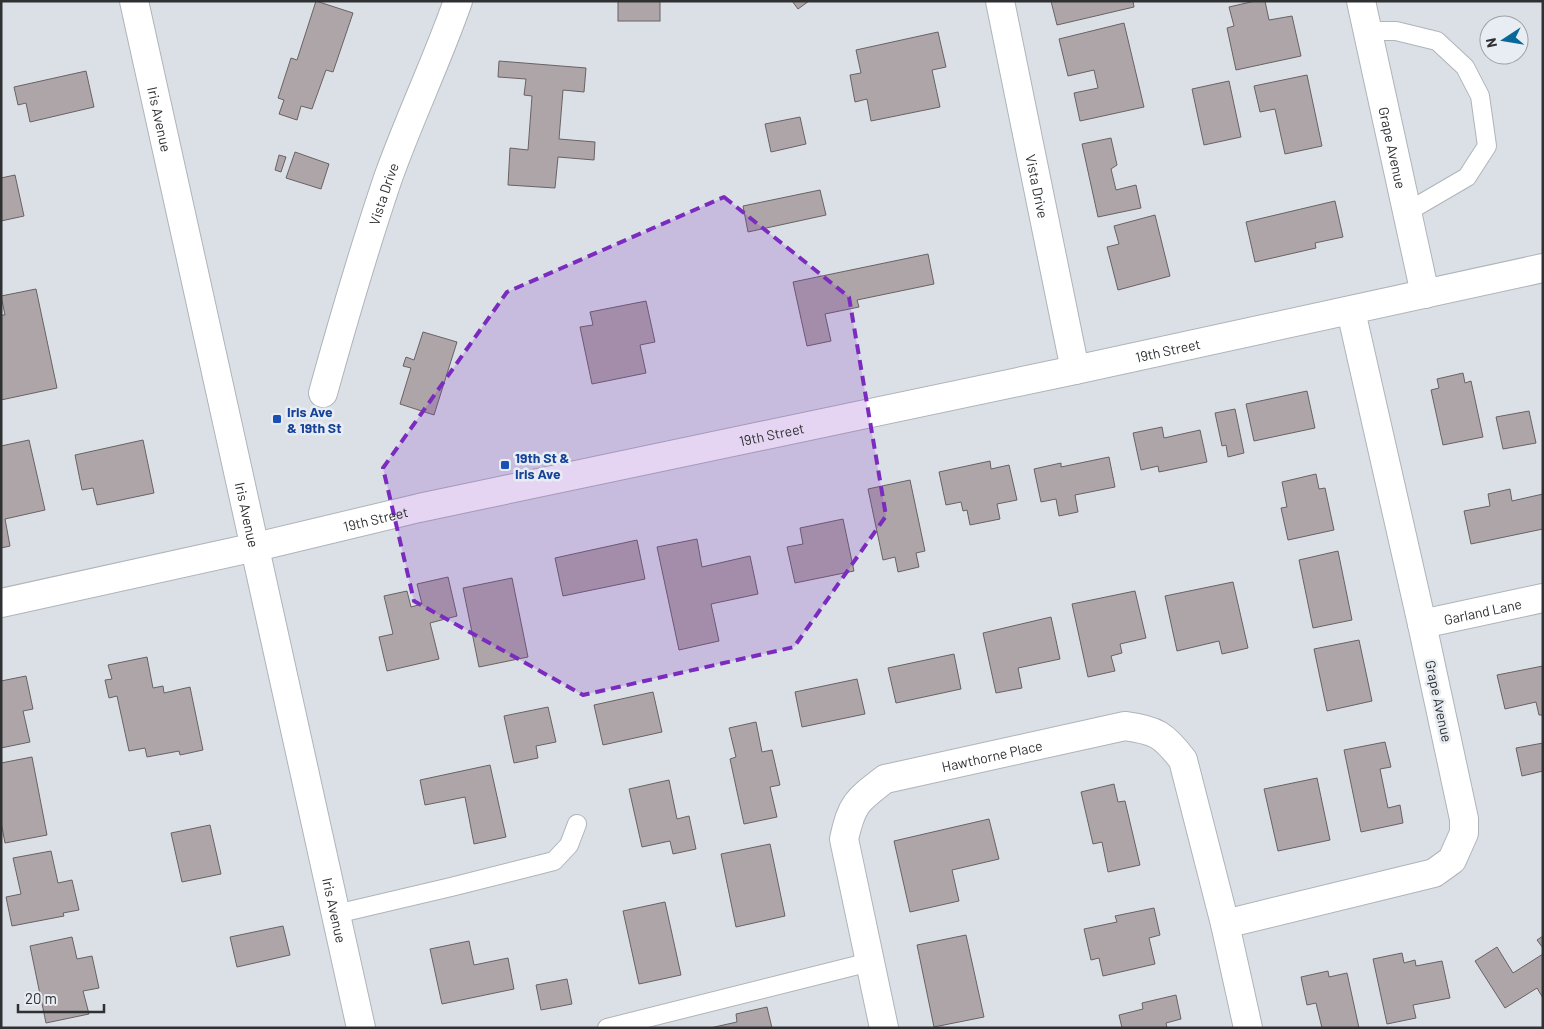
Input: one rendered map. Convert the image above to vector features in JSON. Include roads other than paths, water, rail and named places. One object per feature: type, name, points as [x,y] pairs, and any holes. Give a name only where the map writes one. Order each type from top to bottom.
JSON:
[{"type":"street","name":"Iris Avenue","points":[[134,1],[361,1028]]},
{"type":"street","name":"Vista Drive","points":[[323,393],[343,322],[389,177],[446,36],[458,1]]},
{"type":"street","name":"Vista Drive","points":[[1000,1],[1075,370]]},
{"type":"street","name":"Grape Avenue","points":[[1361,1],[1425,294]]},
{"type":"street","name":"19th Street","points":[[1,603],[256,547],[428,506],[1075,370],[1543,268]]},
{"type":"street","name":"Grape Avenue","points":[[1225,924],[1434,873],[1452,860],[1464,833],[1464,819],[1422,624],[1351,310]]},
{"type":"street","name":"Garland Lane","points":[[1422,624],[1543,598]]},
{"type":"street","name":"Hawthorne Place","points":[[884,1028],[844,839],[850,815],[861,797],[885,780],[1125,726],[1148,729],[1169,741],[1183,760],[1225,924],[1248,1028]]},
{"type":"lane","points":[[1368,31],[1396,31],[1437,41],[1465,67],[1480,96],[1487,146],[1467,177],[1407,212]]},
{"type":"lane","points":[[336,914],[554,861],[569,846],[577,824]]},
{"type":"lane","points":[[607,1028],[870,962]]},
{"type":"place","name":"Iris Ave & 19th St","points":[[277,419]]},
{"type":"place","name":"19th St & Iris Ave","points":[[505,465]]}]
